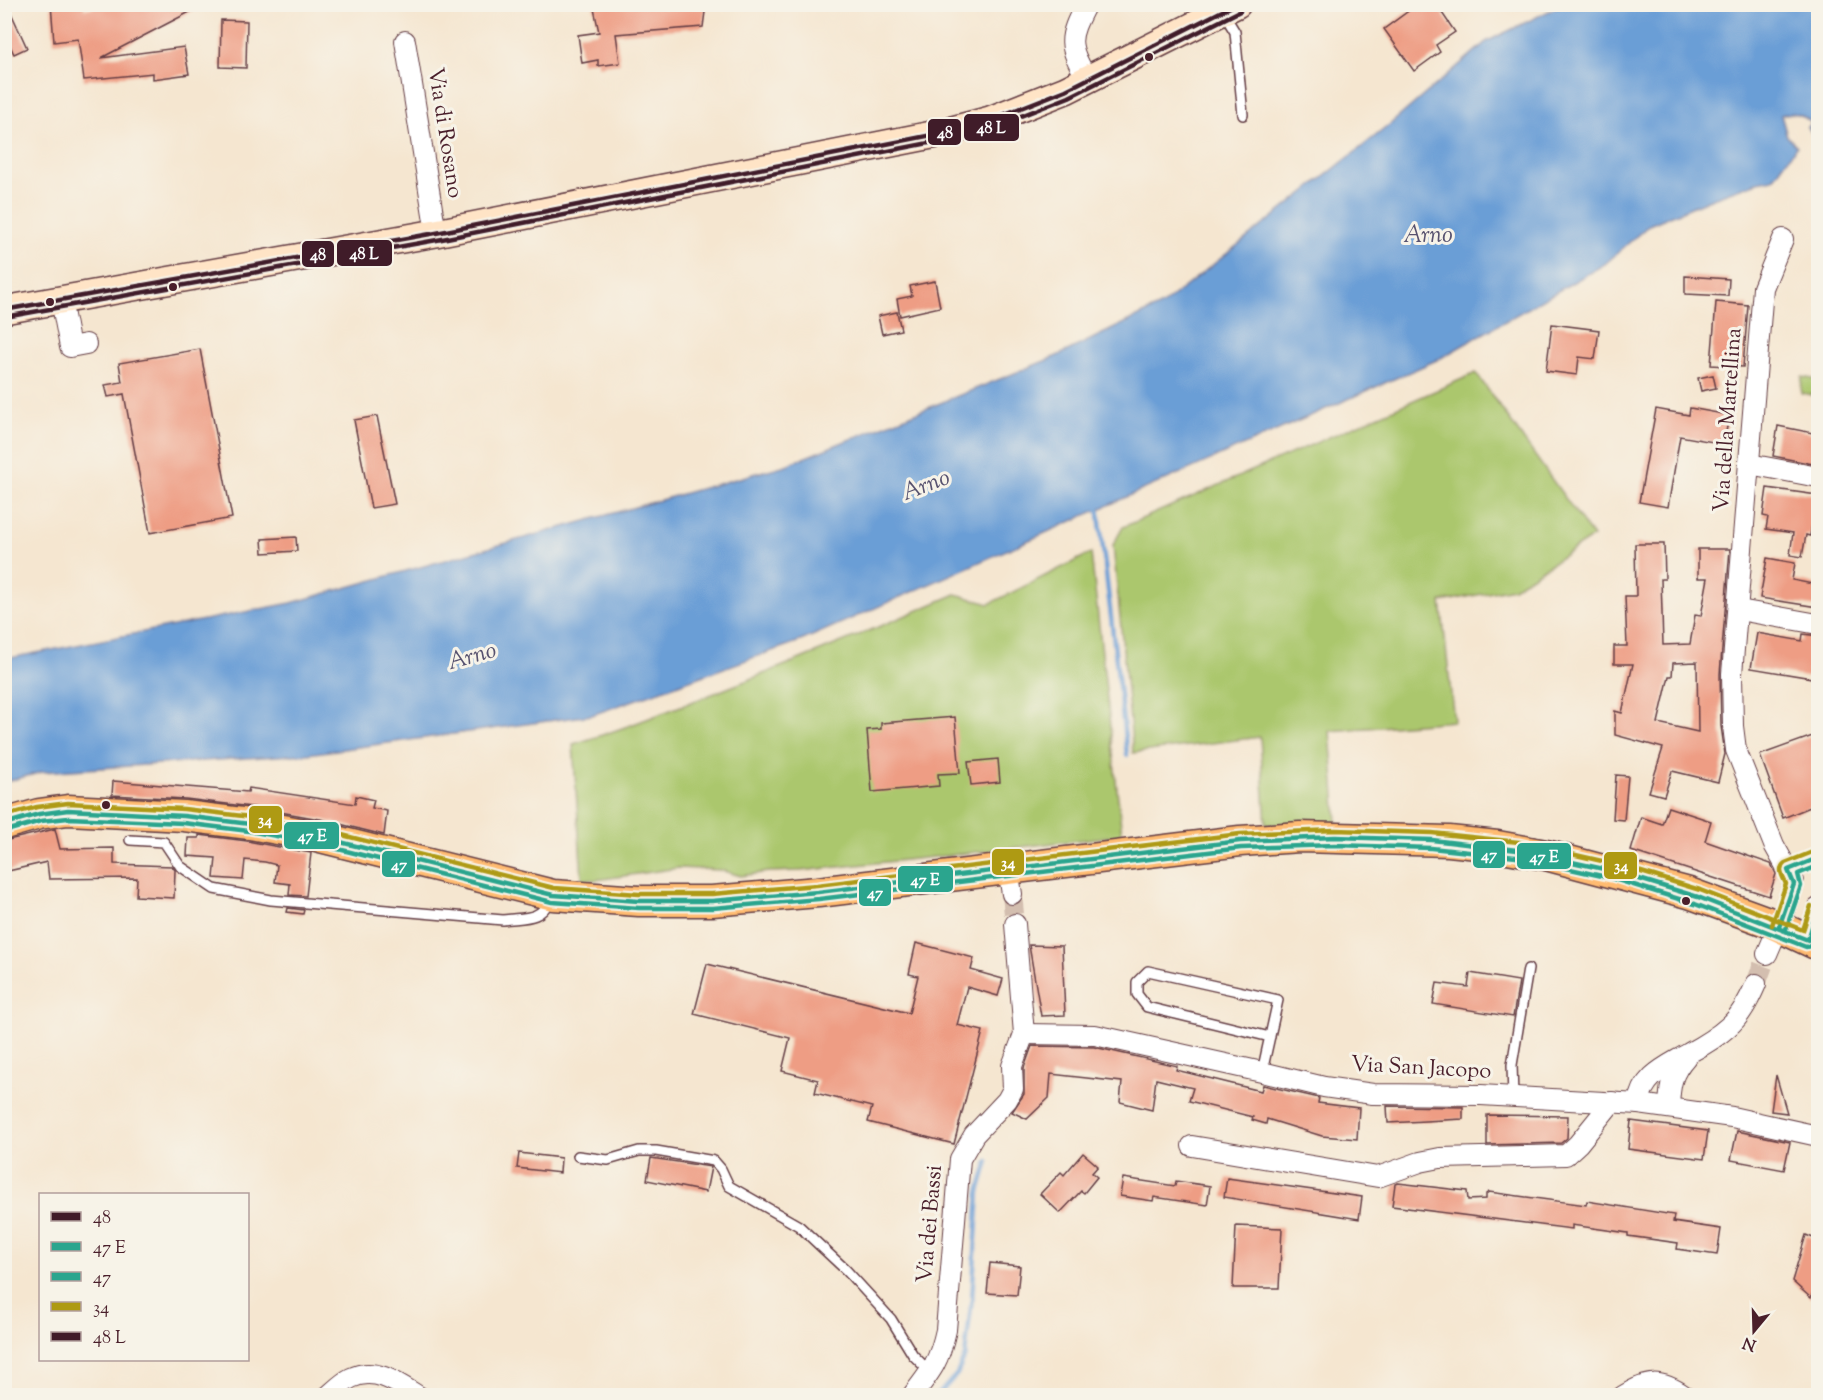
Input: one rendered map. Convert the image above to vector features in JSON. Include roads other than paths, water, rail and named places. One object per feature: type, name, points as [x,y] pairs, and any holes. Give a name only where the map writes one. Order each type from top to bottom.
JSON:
[{"type":"main road","points":[[4,310],[436,233],[937,134],[990,120],[1065,90],[1230,8]]},
{"type":"main road","points":[[4,824],[39,814],[68,810],[184,816],[250,824],[316,836],[553,895],[639,901],[712,901],[818,892],[1010,881],[1240,841],[1290,837],[1449,841],[1516,850],[1605,869],[1689,892],[1779,927],[1813,943]]},
{"type":"street","points":[[1086,4],[1072,36],[1073,53],[1087,79]]},
{"type":"street","name":"Via di Rosano","points":[[405,40],[436,233]]},
{"type":"street","name":"Via della Martellina","points":[[1783,239],[1763,288],[1739,610],[1732,674],[1733,740],[1778,852],[1788,870]]},
{"type":"street","points":[[61,300],[70,347],[86,344]]},
{"type":"street","points":[[1749,464],[1818,477]]},
{"type":"street","points":[[1739,610],[1818,624]]},
{"type":"street","points":[[1767,954],[1794,884],[1788,870],[1818,858]]},
{"type":"street","points":[[1813,943],[1818,908]]},
{"type":"street","name":"Via dei Bassi","points":[[912,1395],[940,1356],[946,1330],[960,1159],[974,1136],[1007,1100],[1013,1089],[1011,1066],[1024,1034],[1016,924]]},
{"type":"street","points":[[1639,1104],[1643,1091],[1652,1077],[1668,1064],[1717,1036],[1734,1022],[1756,984]]},
{"type":"street","name":"Via San Jacopo","points":[[1024,1034],[1095,1035],[1263,1071],[1324,1087],[1373,1094],[1513,1097],[1639,1104],[1732,1117],[1818,1136]]},
{"type":"street","points":[[1669,1107],[1673,1074],[1688,1054]]},
{"type":"street","points":[[1192,1146],[1378,1178],[1420,1162],[1440,1158],[1566,1155],[1578,1144],[1612,1102]]},
{"type":"street","points":[[328,1395],[350,1378],[364,1374],[379,1375],[397,1381],[417,1395]]},
{"type":"street","points":[[1623,1395],[1641,1384],[1659,1383],[1685,1395]]},
{"type":"lane","points":[[1230,8],[1235,32],[1243,115]]},
{"type":"lane","points":[[130,840],[164,842],[180,866],[214,889],[270,900],[503,920],[538,916],[547,907],[553,895]]},
{"type":"lane","points":[[1513,1097],[1512,1065],[1528,969]]},
{"type":"lane","points":[[1263,1071],[1278,1000],[1148,971],[1137,982],[1137,994],[1147,1007],[1270,1037]]},
{"type":"lane","points":[[578,1156],[608,1160],[639,1152],[656,1151],[714,1161],[721,1169],[729,1186],[799,1226],[846,1270],[891,1319],[913,1356],[930,1372]]},
{"type":"water","name":"Arno","points":[[1561,5],[1818,5],[1818,134],[1814,137],[1808,127],[1812,124],[1802,116],[1794,113],[1781,115],[1787,136],[1797,146],[1773,179],[1757,182],[1710,199],[1649,225],[1605,264],[1439,359],[803,640],[592,715],[307,754],[42,772],[5,782],[5,659],[291,603],[786,465],[1057,356],[1162,305],[1388,126],[1486,42]]},
{"type":"waterway","points":[[1098,505],[1127,755]]},
{"type":"waterway","points":[[937,1396],[957,1374],[965,1356],[972,1298],[979,1192],[988,1161]]},
{"type":"tunnel","points":[[1012,894],[1015,924]]},
{"type":"tunnel","points":[[1756,984],[1767,954]]}]
